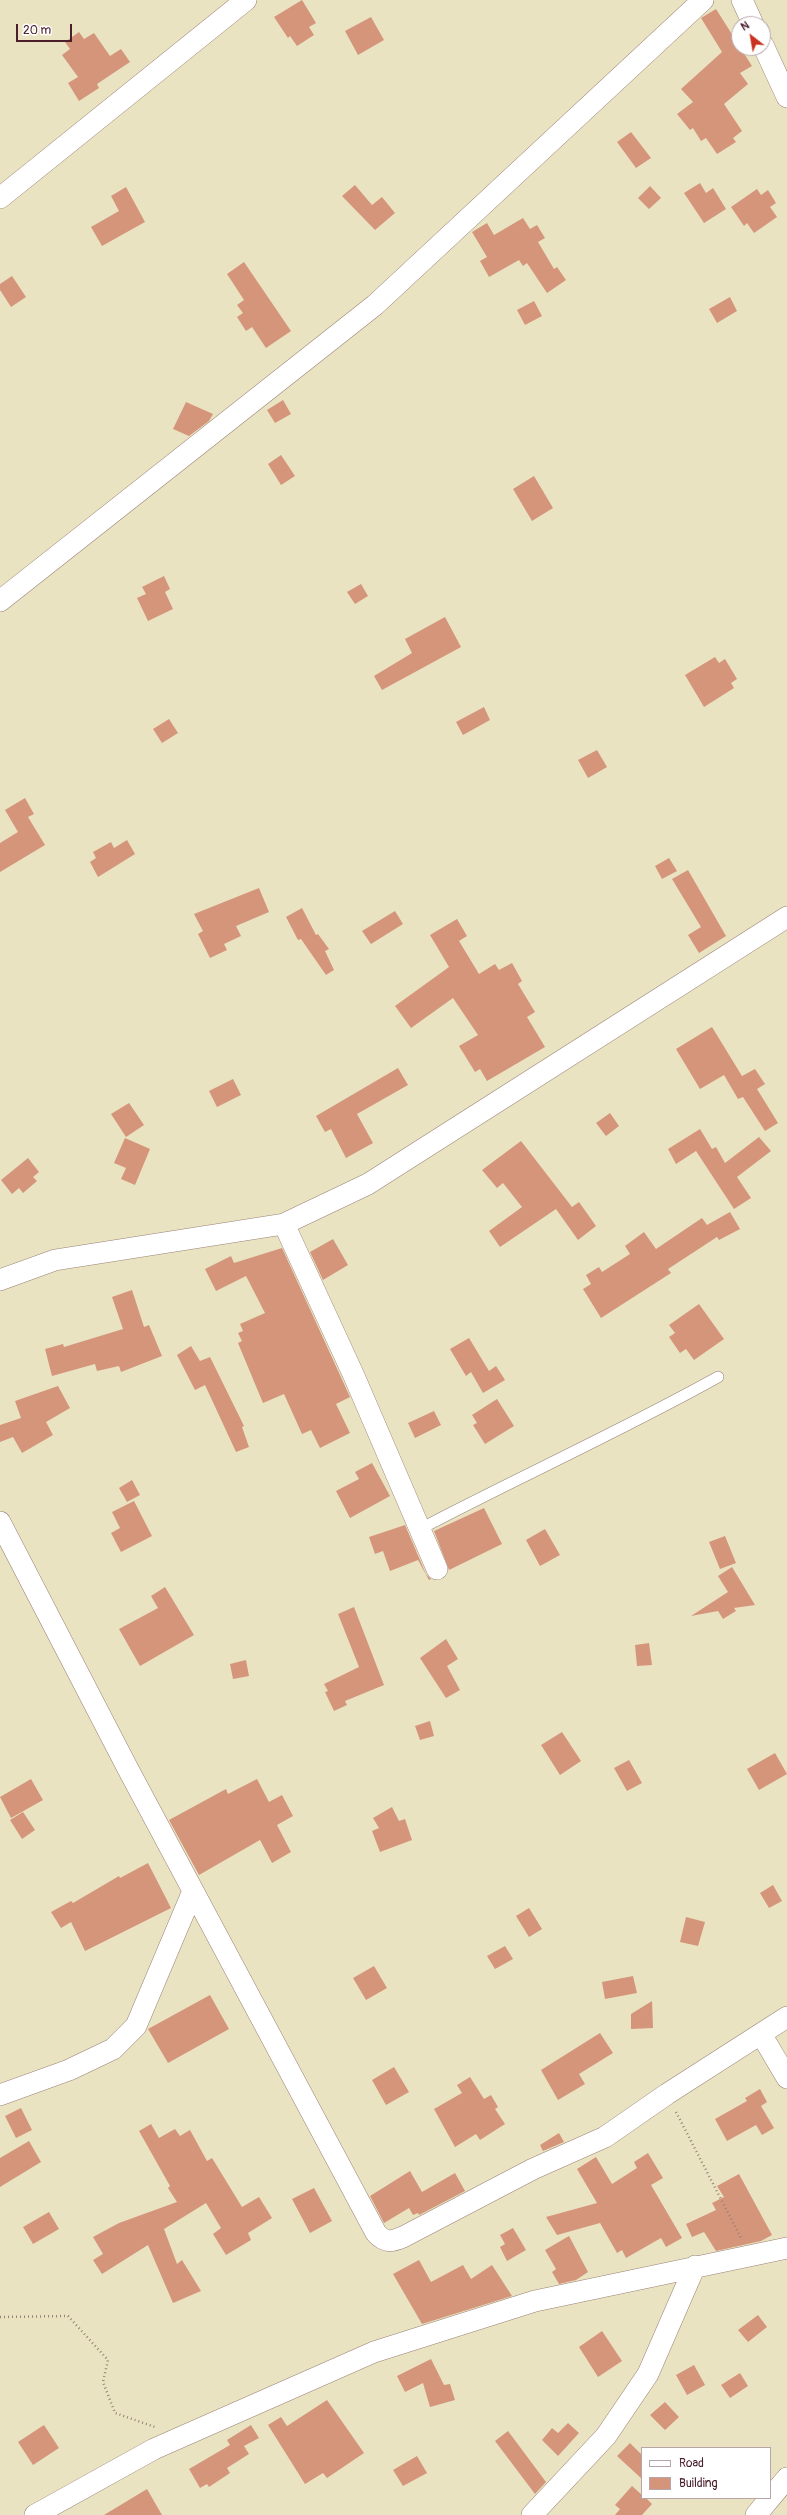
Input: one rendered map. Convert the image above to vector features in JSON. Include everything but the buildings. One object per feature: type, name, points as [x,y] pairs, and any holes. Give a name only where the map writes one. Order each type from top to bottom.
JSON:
[{"type":"street","points":[[0,198],[246,0]]},
{"type":"street","points":[[0,601],[375,305],[703,0]]},
{"type":"street","points":[[742,0],[749,16]]},
{"type":"street","points":[[768,56],[787,96]]},
{"type":"street","points":[[0,1280],[55,1260],[284,1224],[368,1184],[787,917]]},
{"type":"street","points":[[284,1224],[354,1376],[437,1569]]},
{"type":"street","points":[[0,1522],[193,1891],[376,2233],[383,2240],[391,2242],[403,2237],[533,2169],[605,2137],[667,2094],[787,2017]]},
{"type":"street","points":[[0,2095],[69,2070],[113,2049],[136,2026],[193,1891]]},
{"type":"street","points":[[761,2034],[787,2078]]},
{"type":"street","points":[[35,2515],[154,2449],[374,2352],[536,2301],[695,2266],[787,2248]]},
{"type":"street","points":[[532,2515],[606,2436],[648,2374],[695,2266]]},
{"type":"street","points":[[771,2497],[787,2478]]},
{"type":"street","points":[[756,2515],[769,2499]]},
{"type":"lane","points":[[420,1529],[521,1476],[656,1412],[718,1377]]},
{"type":"path","points":[[667,2094],[750,2255]]},
{"type":"path","points":[[0,2317],[68,2316],[108,2360],[102,2382],[115,2413],[160,2428]]}]
